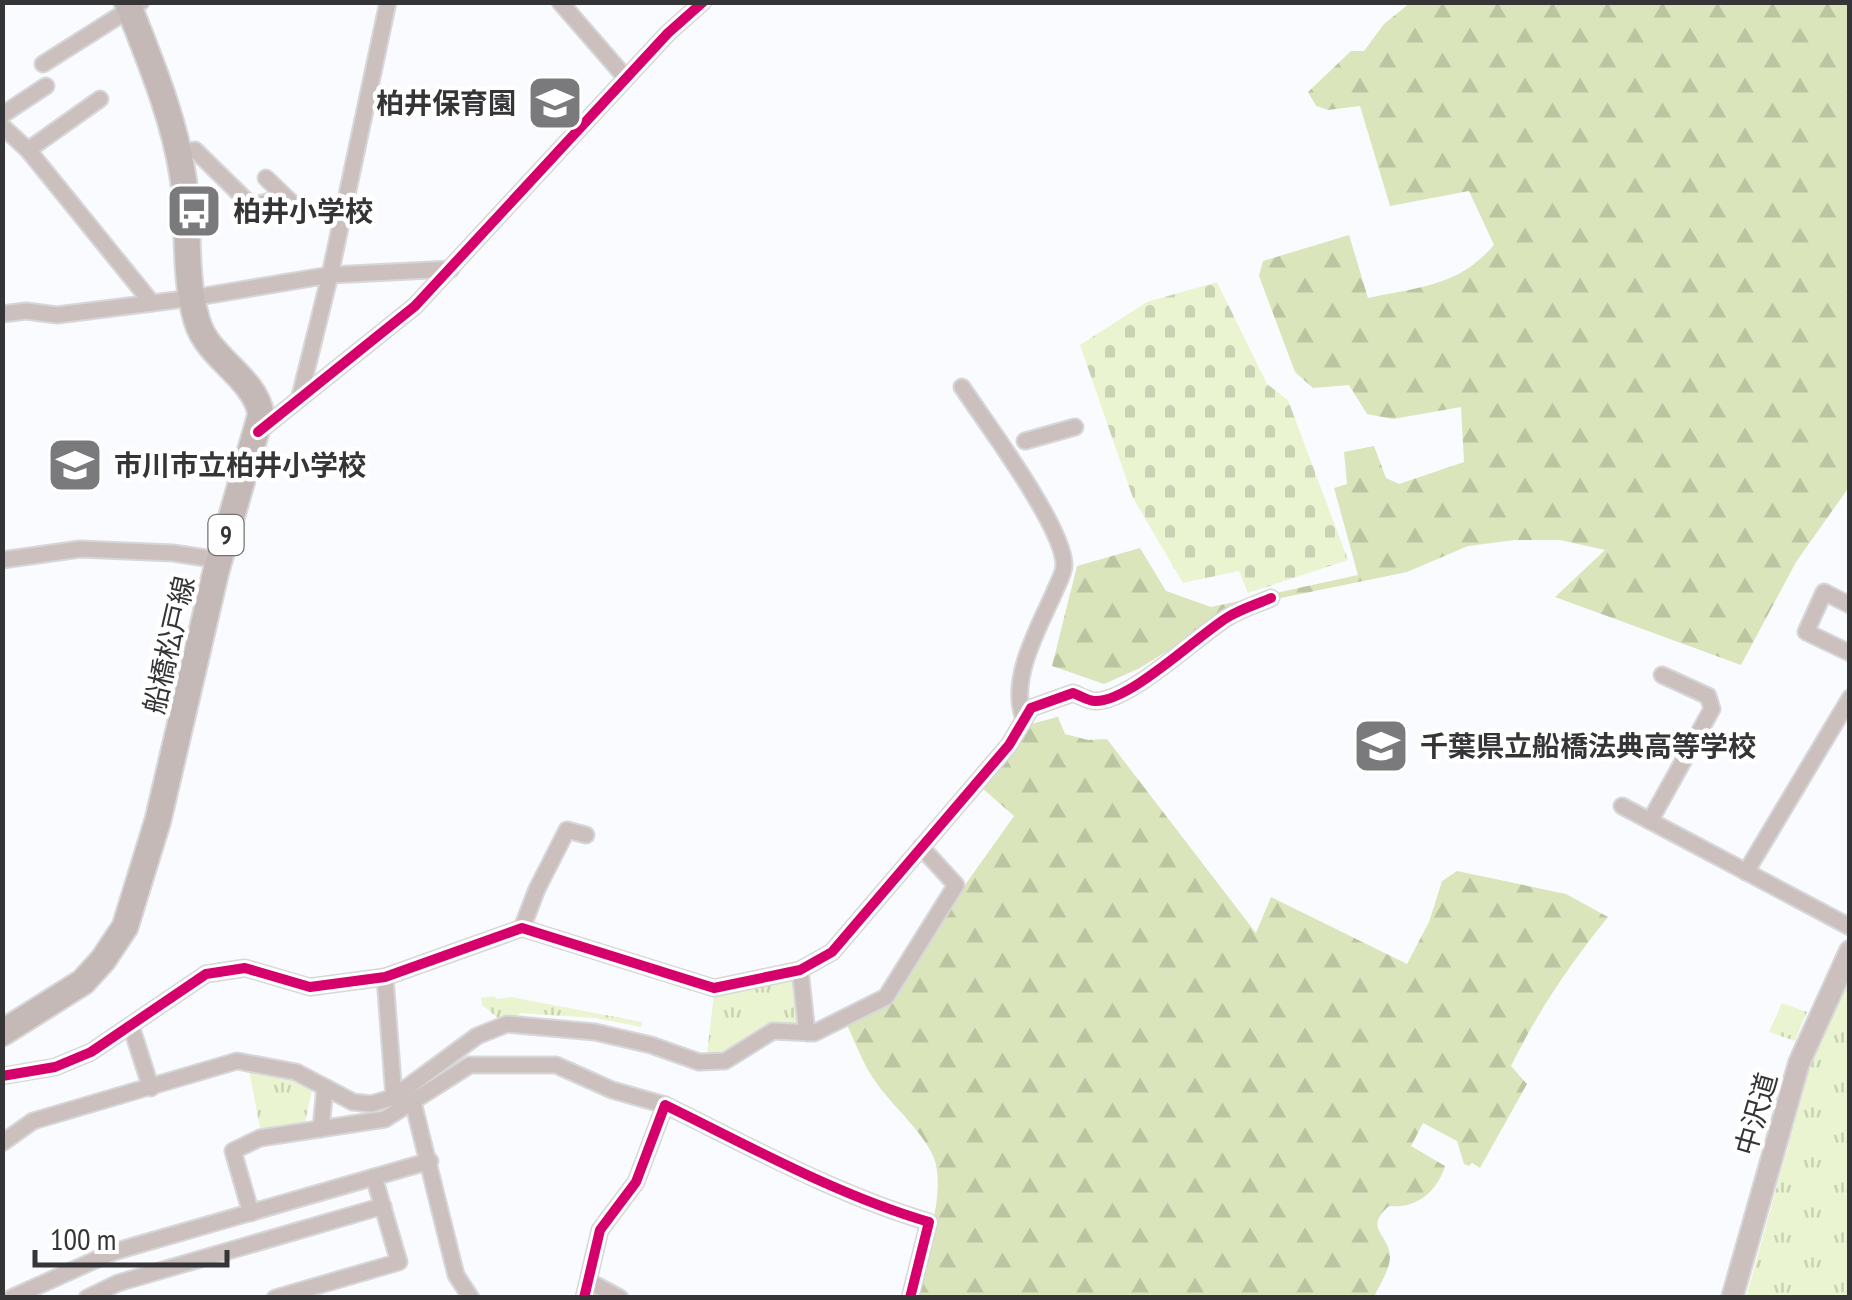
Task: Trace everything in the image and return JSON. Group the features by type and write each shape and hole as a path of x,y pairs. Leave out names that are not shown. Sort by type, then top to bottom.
{"main road":[{"path":"132,5 179,154 198,325 207,342 255,396 261,414 258,432"},
{"name":"船橋松戸線","path":"2,1033 83,982 125,927 172,763 219,560 258,432"}],"street":[{"path":"300,396 388,2"},
{"path":"560,2 626,78"},
{"path":"258,432 384,334 451,269 668,33 703,2"},
{"path":"44,64 132,5"},
{"path":"2,115 46,86"},
{"path":"28,150 100,99"},
{"path":"2,126 28,150 152,304"},
{"path":"179,154 194,150 252,206 289,201 266,178"},
{"path":"2,314 26,311 57,315 330,275 451,269"},
{"path":"962,387 1024,477 1062,550 1065,568 1034,638 1017,698 1023,716"},
{"path":"1025,442 1075,427"},
{"path":"2,560 80,549 172,553 219,560"},
{"path":"1850,605 1824,592 1806,632 1850,653"},
{"path":"2,1076 55,1068 91,1052 206,974 245,968 310,987 385,977 522,928 714,988 800,970 832,952 1008,745 1031,708 1073,693 1094,701 1132,687 1228,617 1271,598"},
{"path":"1650,821 1712,710 1708,696 1662,675"},
{"path":"1746,872 1850,698"},
{"path":"1622,806 1850,928"},
{"path":"522,928 567,830 586,835"},
{"path":"2,1143 33,1121 238,1060 296,1072 352,1102 371,1104 394,1097 477,1036 508,1024 595,1032 651,1045 699,1062 726,1060 773,1032 814,1033 886,998 956,886 921,847"},
{"name":"中沢道","path":"1732,1298 1799,1064 1850,952"},
{"path":"800,970 807,1033"},
{"path":"385,977 394,1097"},
{"path":"130,1026 150,1088"},
{"path":"251,1213 233,1152 260,1138 385,1119 470,1065 556,1064 612,1090 665,1105 893,1212 929,1222 910,1298"},
{"path":"321,1129 326,1087"},
{"path":"412,1102 456,1275 472,1298"},
{"path":"620,1298 587,1290 600,1230 636,1182 665,1105"},
{"path":"14,1297 114,1252 430,1161"},
{"path":"276,1298 399,1262 374,1177"},
{"path":"87,1298 118,1283 383,1206"}],"green space":[{"path":"1410,3 1849,3 1849,487 1796,562 1741,665 1555,597 1605,550 1560,540 1515,540 1468,546 1407,572 1238,607 1140,668 1104,684 1052,666 1077,566 1140,548 1166,591 1211,607 1358,575 1334,488 1347,484 1344,452 1374,446 1386,478 1399,484 1464,462 1461,407 1393,419 1367,414 1349,385 1313,388 1295,372 1259,276 1263,261 1349,235 1368,298 1451,277 1494,245 1469,191 1390,206 1360,106 1328,110 1316,106 1308,92 1351,51 1364,51 1384,24"},
{"path":"1217,282 1267,384 1288,400 1348,560 1248,593 1239,571 1183,583 1133,498 1080,345 1147,302"},
{"path":"1058,717 1065,734 1088,740 1107,739 1256,933 1271,897 1407,964 1429,922 1442,881 1457,871 1566,894 1608,917 1555,989 1511,1066 1527,1084 1480,1168 1464,1164 1457,1141 1423,1123 1411,1146 1445,1166 1437,1184 1424,1197 1408,1205 1389,1206 1381,1214 1378,1226 1390,1258 1374,1297 913,1297 935,1211 935,1161 871,1074 847,1025 893,1001 965,885 1014,816 982,788 1010,758 1027,725"},
{"path":"1849,978 1849,1297 1746,1298 1810,1067"},
{"path":"791,979 799,1024 759,1031 723,1053 707,1054 714,993"},
{"path":"495,996 642,1022 641,1027 595,1018 520,1013 516,1019 499,1019 482,1005 481,998"},
{"path":"1782,1003 1807,1012 1795,1041 1769,1032"},
{"path":"249,1070 292,1080 312,1091 305,1122 261,1133"}],"cycle path":[{"path":"258,432 415,306 668,33 703,2"},
{"path":"2,1076 55,1067 91,1052 206,974 245,968 310,987 385,977 522,928 714,988 800,970 832,952 1009,745 1031,708 1073,693 1095,701 1126,691 1228,617 1271,598"},
{"path":"584,1298 600,1230 636,1182 665,1105 828,1184 929,1222 910,1298"}],"place":[{"name":"柏井保育園","path":"555,103"},
{"name":"柏井小学校","path":"194,211"},
{"name":"市川市立柏井小学校","path":"75,465"},
{"name":"千葉県立船橋法典高等学校","path":"1381,746"}]}
